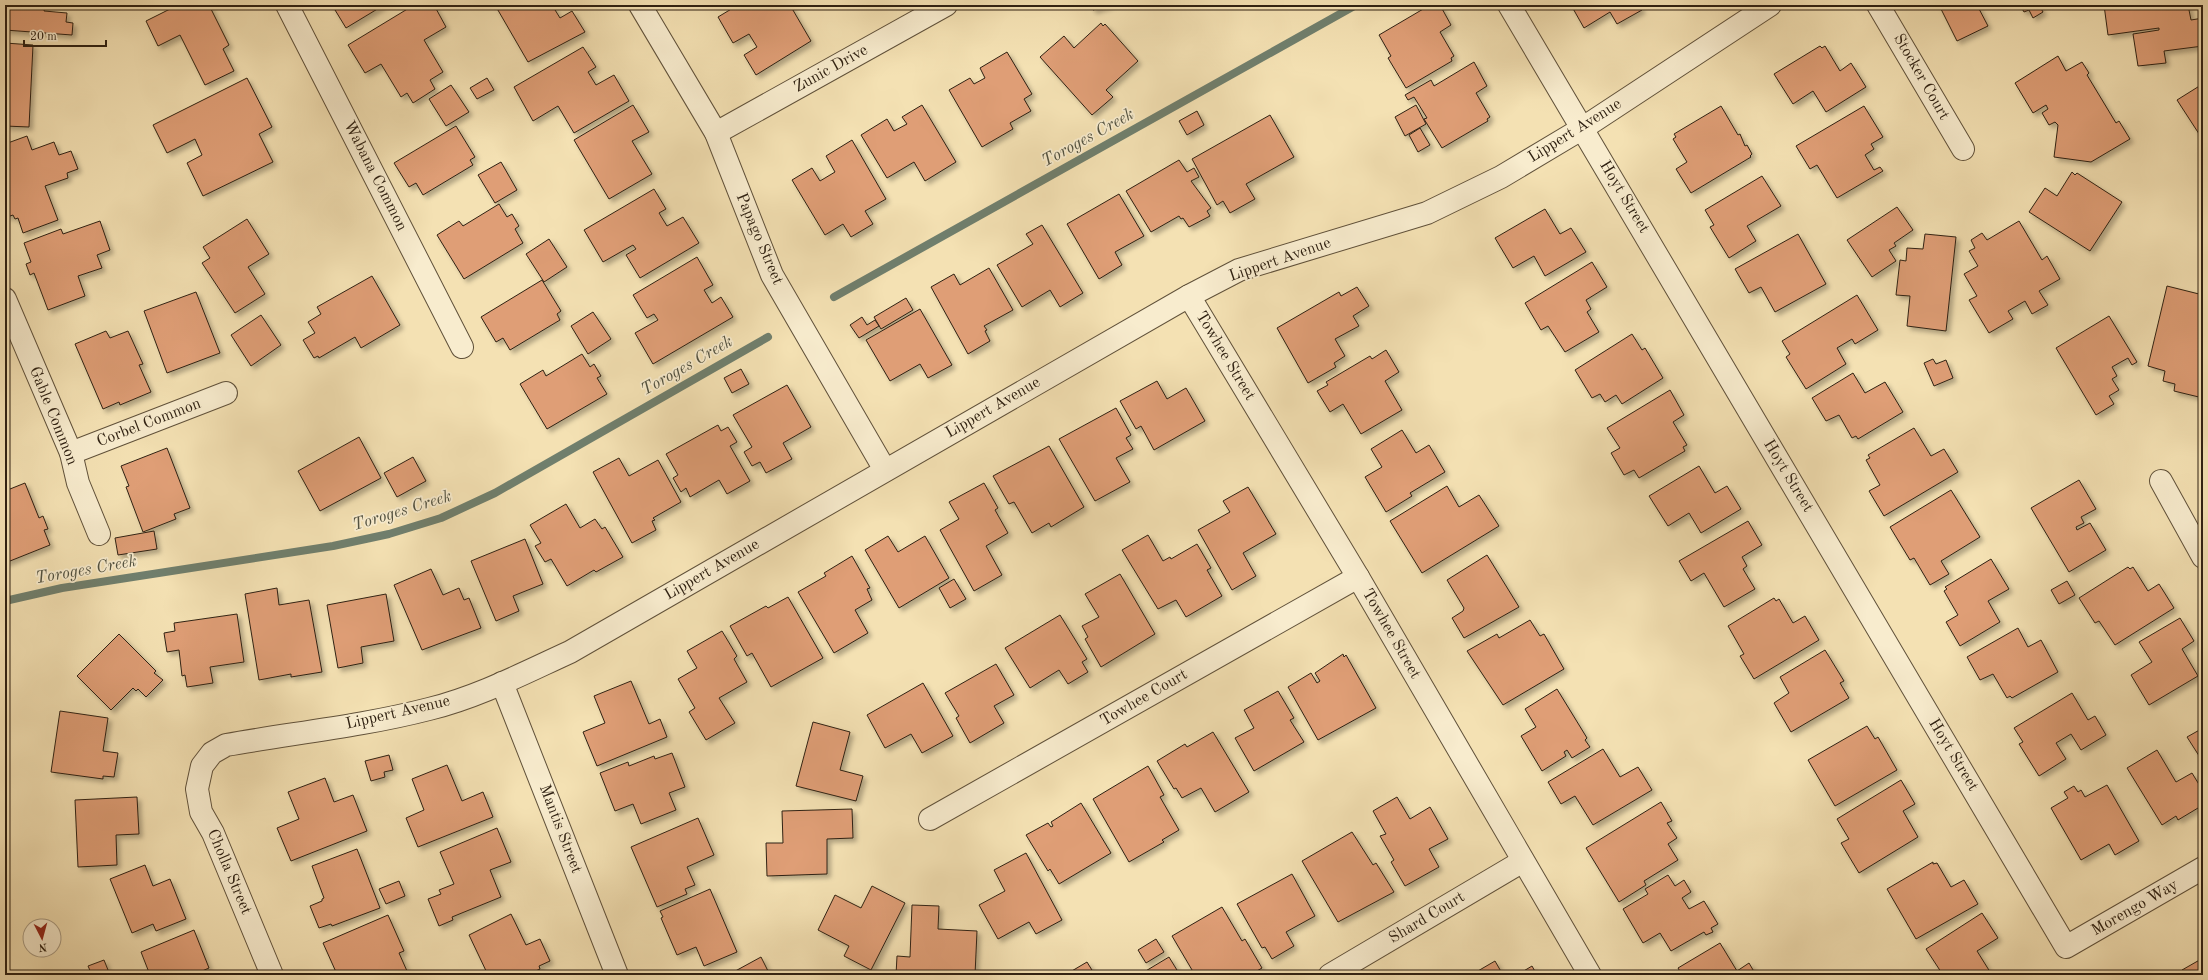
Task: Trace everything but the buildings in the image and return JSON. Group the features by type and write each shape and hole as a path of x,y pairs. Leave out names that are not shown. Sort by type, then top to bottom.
{"street":[{"name":"Wabana Common","path":"287,5 462,347"},
{"name":"Papago Street","path":"640,5 716,133 772,275 885,470"},
{"name":"Zunic Drive","path":"716,133 946,5"},
{"name":"Hoyt Street","path":"1509,5 2066,947"},
{"name":"Lippert Avenue","path":"202,766 212,753 226,745 347,726 430,709 502,683 570,652 1189,296 1239,270 1427,212 1501,177 1583,128 1770,5"},
{"name":"Stocker Court","path":"1878,5 1963,149"},
{"name":"Towhee Street","path":"1189,296 1358,577 1590,975"},
{"name":"Gable Common","path":"5,299 71,453 78,483 99,534"},
{"name":"Corbel Common","path":"71,453 226,392"},
{"path":"2161,481 2203,557"},
{"name":"Towhee Court","path":"930,819 1358,577"},
{"name":"Mantis Street","path":"502,683 617,975"},
{"name":"Cholla Street","path":"202,766 197,789 201,812 214,832 272,975"},
{"name":"Shard Court","path":"1330,975 1523,861"},
{"name":"Morengo Way","path":"2066,947 2203,868"}],"waterway":[{"name":"Toroges Creek","path":"834,297 1356,5"},
{"name":"Toroges Creek","path":"5,601 62,588 333,546 389,534 441,518 495,493 768,337"}]}
